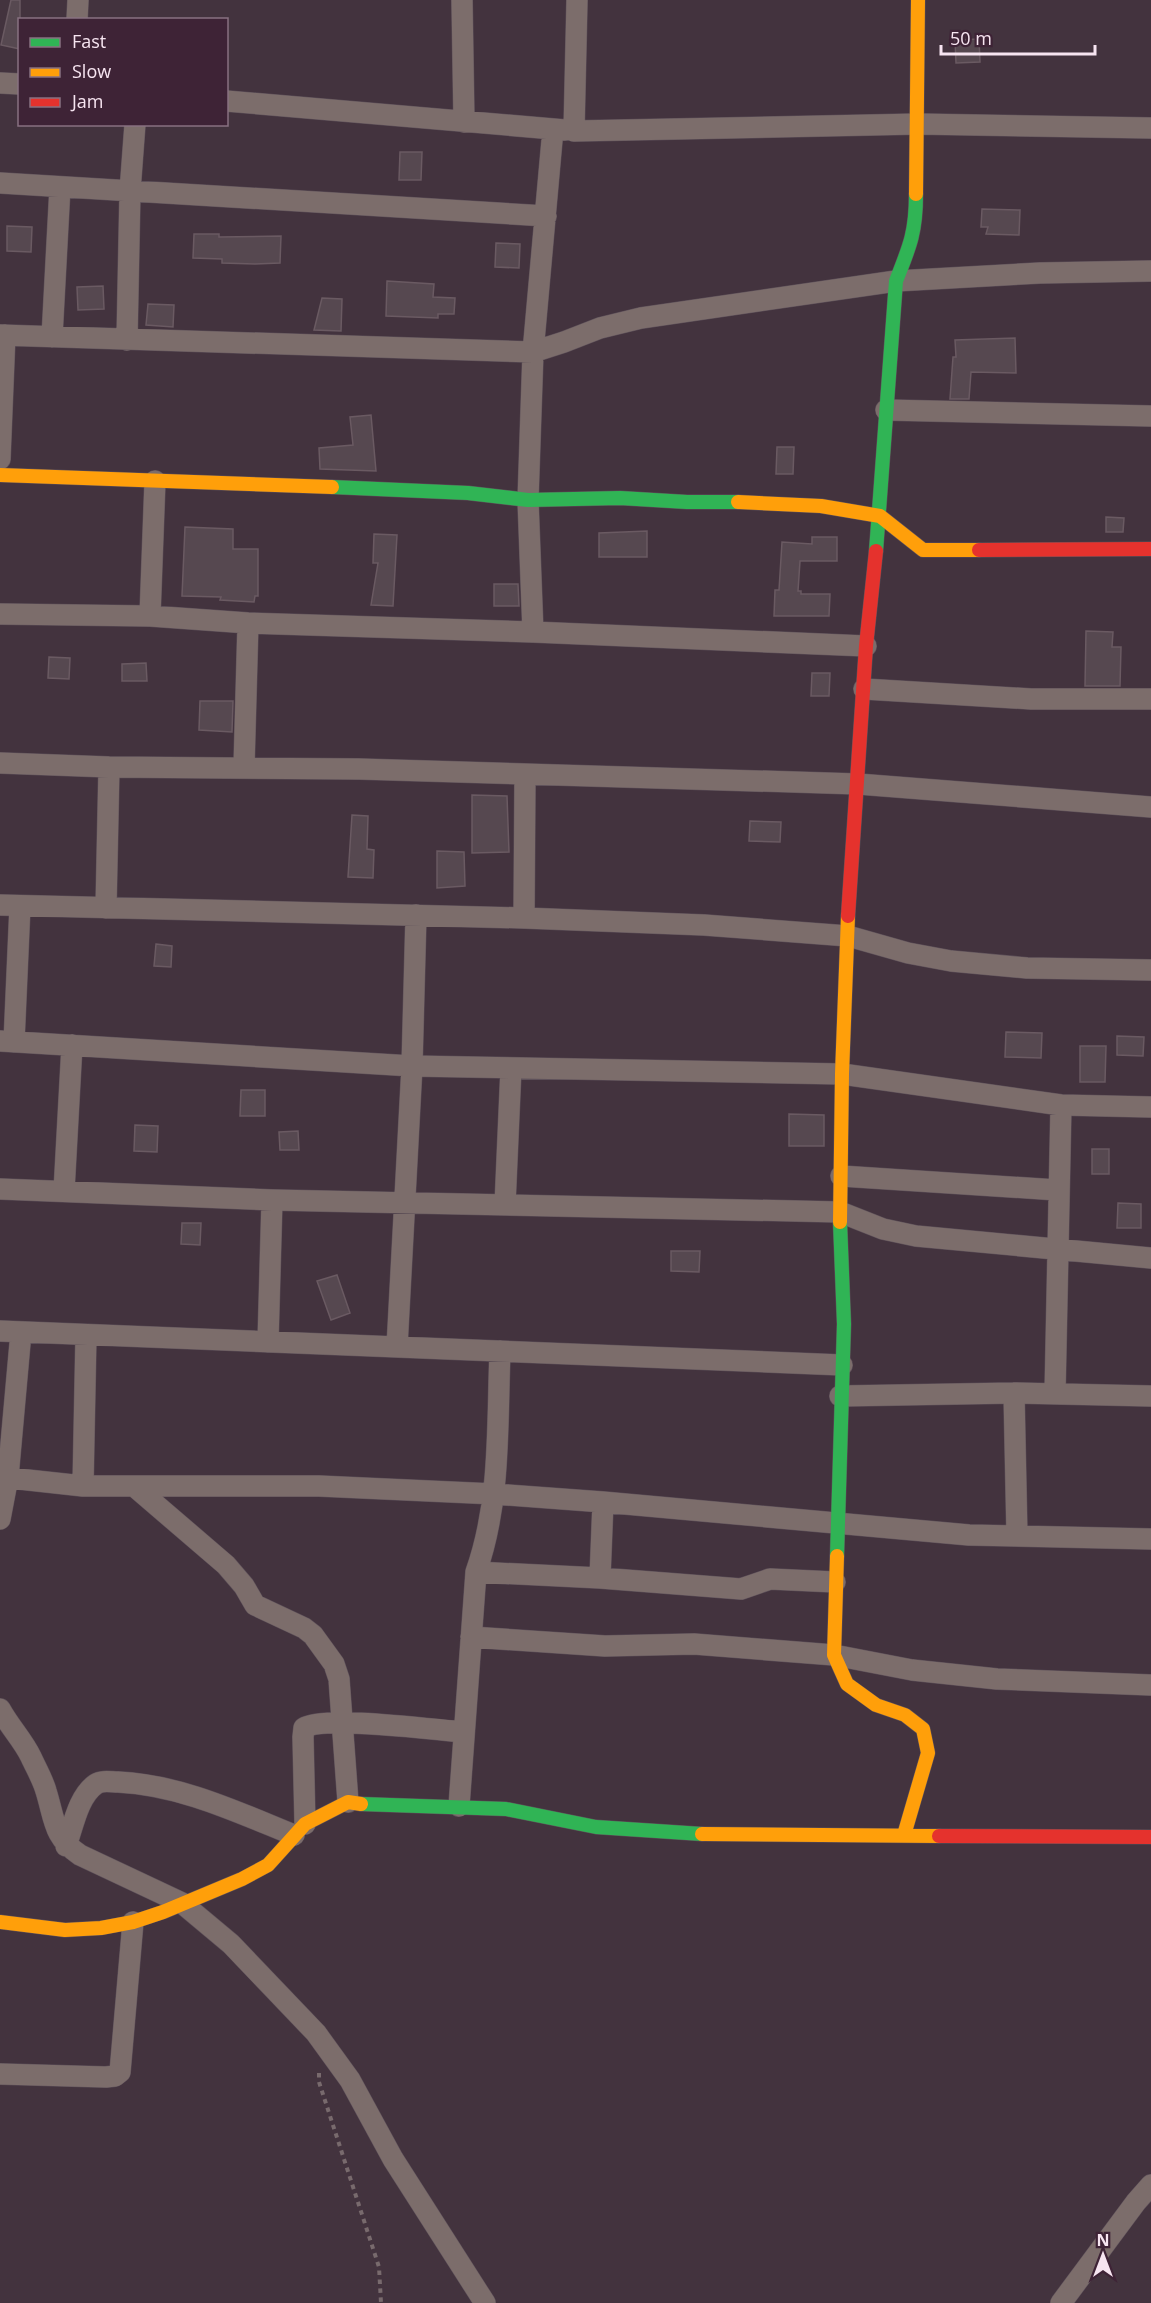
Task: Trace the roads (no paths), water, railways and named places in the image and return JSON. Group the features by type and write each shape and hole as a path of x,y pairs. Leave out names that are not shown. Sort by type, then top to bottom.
{"street":[{"path":"77,18 78,0"},
{"path":"462,0 464,122"},
{"path":"574,130 577,0"},
{"path":"904,1835 928,1753 923,1729 905,1715 876,1705 847,1684 834,1655 840,1396 844,1324 840,1212 849,884 858,784 866,646 880,516 896,280 912,242 916,222 918,0"},
{"path":"0,83 18,84"},
{"path":"228,101 574,130 918,124 1151,128"},
{"path":"127,340 130,191 135,126"},
{"path":"533,632 528,500 533,352 553,129"},
{"path":"0,183 546,216"},
{"path":"52,337 60,187"},
{"path":"0,459 2,335 533,352 600,328 641,318 896,280 1040,273 1151,272"},
{"path":"886,410 1151,416"},
{"path":"0,475 468,493 528,500 620,498 687,502 759,502 822,507 880,516 922,550 1151,549"},
{"path":"150,616 155,480"},
{"path":"0,614 150,616 248,623 866,646"},
{"path":"244,767 248,623"},
{"path":"864,689 1031,699 1151,699"},
{"path":"0,763 109,767 244,767 858,784 1151,807"},
{"path":"106,908 109,767"},
{"path":"524,918 525,776"},
{"path":"1151,970 1027,968 951,961 908,953 848,936 704,925 524,918 10,905 7,1041 412,1066 842,1074 1061,1105 1151,1107"},
{"path":"397,1347 412,1066 416,915"},
{"path":"64,1191 72,1045"},
{"path":"505,1205 511,1068"},
{"path":"1055,1394 1057,1190 1061,1105"},
{"path":"841,1176 1057,1190"},
{"path":"0,1189 272,1200 840,1212 884,1229 916,1236 1151,1258"},
{"path":"268,1342 272,1200"},
{"path":"0,1519 10,1331 842,1365"},
{"path":"83,1486 86,1335"},
{"path":"459,1806 476,1572 484,1550 495,1494 500,1351"},
{"path":"840,1396 1014,1393 1151,1396"},
{"path":"1014,1393 1017,1536"},
{"path":"4,1477 83,1486 319,1486 495,1494 969,1535 1151,1539"},
{"path":"134,1486 226,1565 244,1586 255,1605 304,1628 313,1635 337,1670 348,1802"},
{"path":"600,1578 603,1502"},
{"path":"476,1572 600,1578 741,1589 770,1579 835,1582"},
{"path":"471,1637 605,1646 694,1644 834,1655 912,1670 997,1679 1151,1685"},
{"path":"0,1709 9,1726 30,1753 46,1790 58,1835 66,1846 80,1855 182,1903 231,1944 316,2033 350,2080 393,2159 485,2303"},
{"path":"300,1830 304,1728 309,1725 342,1722 464,1732"},
{"path":"66,1846 84,1799 94,1785 101,1782 137,1783 187,1793 300,1830"},
{"path":"0,1922 65,1930 101,1928 133,1922 242,1879 268,1865 300,1830 348,1802 372,1805 506,1809 596,1827 678,1833 1151,1838"},
{"path":"0,2074 106,2077 115,2076 120,2072 133,1922"},
{"path":"1061,2303 1136,2202 1151,2186"}]}
